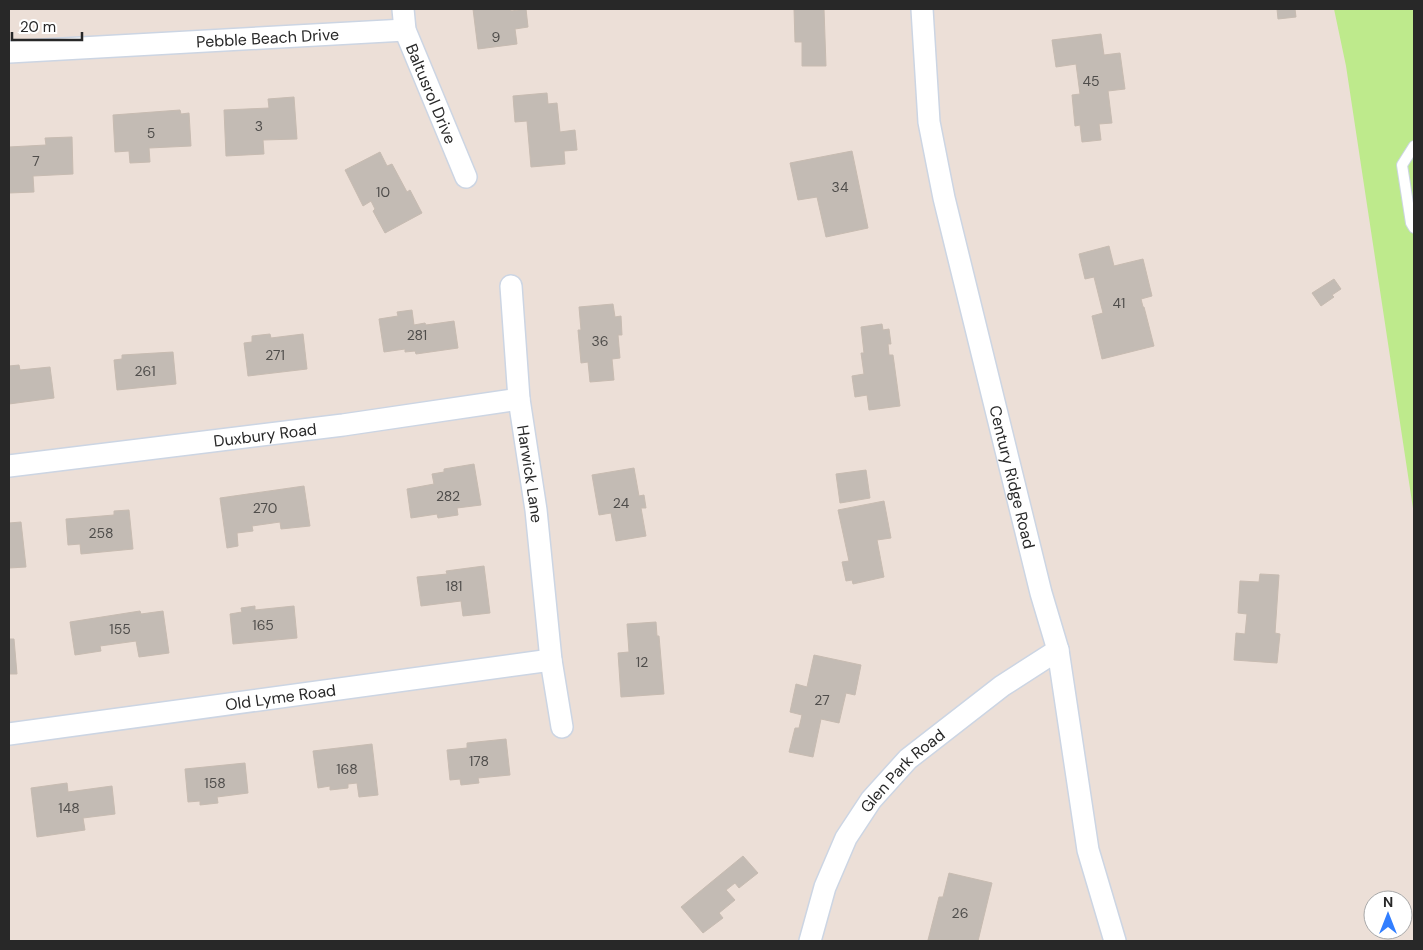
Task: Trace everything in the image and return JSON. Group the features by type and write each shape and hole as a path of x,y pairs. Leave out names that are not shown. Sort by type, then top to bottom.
{"street":[{"name":"Baltusrol Drive","path":"403,9 405,30 466,176"},
{"name":"Century Ridge Road","path":"922,9 929,122 944,198 1041,593 1058,650 1088,850 1115,941"},
{"name":"Pebble Beach Drive","path":"9,52 405,30"},
{"name":"Harwick Lane","path":"511,286 519,399 536,510 551,660 562,727"},
{"name":"Duxbury Road","path":"9,466 344,425 519,399"},
{"name":"Glen Park Road","path":"810,941 825,886 846,838 871,800 908,759 1002,686 1058,650"},
{"name":"Old Lyme Road","path":"9,734 551,660"}],"lane":[{"path":"1414,146 1402,165 1411,223 1414,228"}],"green space":[{"path":"1334,9 1414,9 1414,515 1346,66"}],"building":[{"path":"473,9 511,9 511,11 526,9 528,27 515,29 517,44 478,49"},
{"path":"794,9 824,9 826,66 802,66 802,42 795,42"},
{"path":"1277,9 1295,9 1296,17 1278,19"},
{"path":"1101,34 1104,55 1120,53 1125,89 1108,91 1112,123 1099,124 1101,140 1082,142 1080,125 1075,126 1072,95 1080,94 1076,64 1056,67 1052,40"},
{"path":"547,93 548,104 557,103 560,132 575,130 577,150 564,151 565,164 531,167 527,121 515,122 513,96"},
{"path":"294,97 297,139 263,140 264,154 226,156 224,110 269,108 268,99"},
{"path":"180,110 181,114 189,113 191,146 149,148 150,162 130,163 129,151 115,152 113,115"},
{"path":"72,137 73,174 33,176 34,192 9,193 9,147 46,145 45,138"},
{"path":"852,151 868,228 826,237 817,197 798,200 790,163"},
{"path":"380,152 387,166 392,164 407,192 410,190 422,213 385,233 373,211 375,209 371,201 363,206 345,170"},
{"path":"1109,246 1114,266 1143,259 1152,296 1141,299 1154,346 1102,359 1092,316 1103,313 1094,277 1085,279 1079,254"},
{"path":"1334,279 1341,289 1332,295 1334,297 1321,306 1312,293"},
{"path":"613,304 615,317 621,316 622,335 618,335 620,358 612,359 614,380 590,382 588,362 581,363 578,330 581,330 579,307"},
{"path":"412,310 414,325 454,321 458,348 416,354 415,351 405,352 405,349 384,352 379,319 398,316 397,312"},
{"path":"882,324 883,330 889,329 891,344 888,344 889,355 893,355 900,406 869,410 867,395 855,397 852,376 864,374 861,353 864,353 861,327"},
{"path":"270,334 271,338 303,334 307,369 248,376 244,343 252,342 252,336"},
{"path":"173,352 176,384 117,390 114,360 122,359 122,355"},
{"path":"19,365 20,370 50,367 54,398 9,404 9,366"},
{"path":"474,464 481,505 457,508 458,515 438,518 437,514 411,518 407,489 434,484 432,474 444,472 444,469"},
{"path":"634,468 639,496 644,495 646,508 641,508 646,536 616,541 611,513 599,515 592,475"},
{"path":"866,470 870,498 840,503 836,474"},
{"path":"304,486 310,526 281,529 280,522 252,526 253,531 237,533 238,546 227,548 220,498"},
{"path":"884,501 891,538 877,540 884,577 853,584 852,580 846,581 842,562 849,561 838,510"},
{"path":"129,510 133,549 81,554 80,544 68,545 66,519 114,515 114,511"},
{"path":"21,522 26,567 9,568 9,523"},
{"path":"484,566 490,613 463,616 461,601 421,606 417,577 447,574 446,571"},
{"path":"1260,574 1279,575 1275,633 1280,634 1277,663 1234,660 1236,633 1245,634 1247,614 1238,613 1240,581 1259,582"},
{"path":"255,606 255,610 294,606 297,638 233,644 230,614 242,612 241,608"},
{"path":"140,611 141,614 163,611 169,653 139,657 136,641 100,646 101,651 75,655 70,622"},
{"path":"656,622 664,694 621,697 618,653 629,652 627,624"},
{"path":"9,639 14,639 17,674 9,674"},
{"path":"814,655 861,665 855,695 846,693 839,723 821,719 813,757 789,752 795,728 799,728 802,715 790,712 796,684 807,687"},
{"path":"506,739 510,775 478,778 479,783 461,785 460,779 450,780 447,750 467,748 467,743"},
{"path":"372,744 378,795 359,797 357,783 348,784 348,788 330,790 330,786 318,788 313,751"},
{"path":"245,763 248,793 217,797 218,803 200,805 200,801 188,802 185,769"},
{"path":"67,783 68,792 112,786 115,814 83,818 85,830 37,837 31,788"},
{"path":"743,856 758,873 739,888 735,883 726,890 735,900 719,913 723,918 703,933 681,907"},
{"path":"949,873 992,883 978,941 928,940 939,897 943,897"}]}
